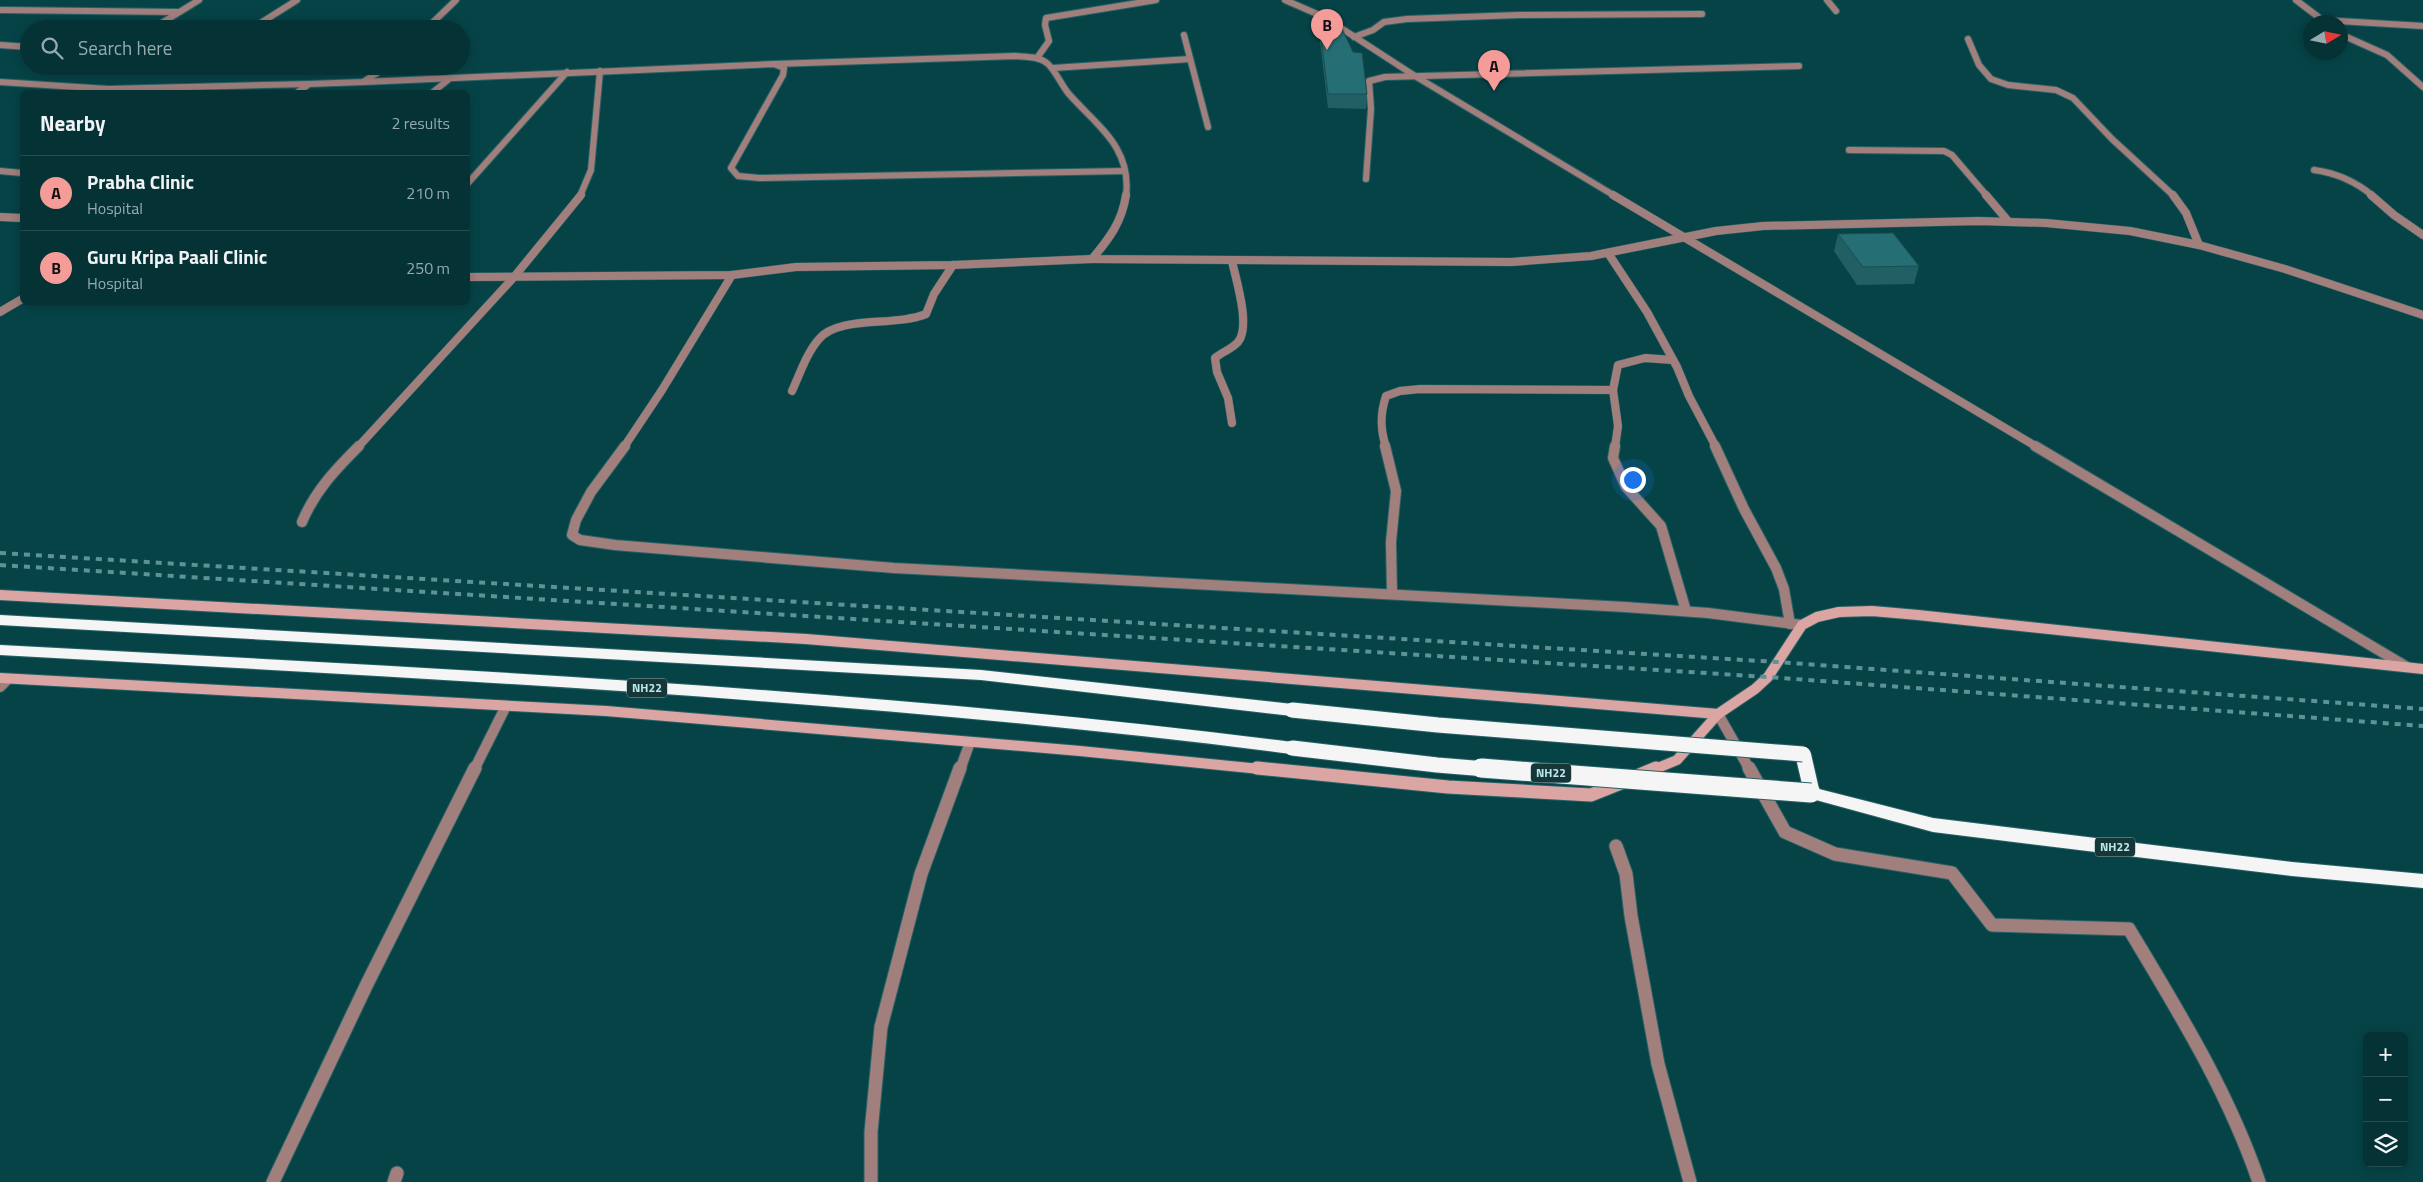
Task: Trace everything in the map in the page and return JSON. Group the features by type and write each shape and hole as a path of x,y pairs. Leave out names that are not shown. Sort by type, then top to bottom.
{"highway":[{"path":"0,620 981,676 1438,725 1803,754 1811,793"},
{"name":"NH22","path":"0,650 559,681 995,714 1180,733 1437,765 1811,793 1933,824 2292,870 2423,881"}],"street":[{"path":"166,20 199,0"},
{"path":"265,20 297,0"},
{"path":"435,20 456,0"},
{"path":"1037,58 1048,47 1050,41 1046,18 1156,0"},
{"path":"1285,0 1312,11 1415,76 1682,237 2408,668"},
{"path":"1828,0 1836,11"},
{"path":"2296,0 2315,15"},
{"path":"0,10 178,12"},
{"path":"1354,37 1384,22 1408,19 1519,15 1702,14"},
{"path":"2348,22 2423,26"},
{"path":"1184,35 1208,127"},
{"path":"2348,38 2387,55 2423,87"},
{"path":"1968,39 1980,67 1990,80 2006,85 2060,90 2087,110 2108,135 2172,193 2190,219 2199,245"},
{"path":"0,45 20,46"},
{"path":"0,82 108,89 448,80 567,72 774,64 1015,56 1037,58 1053,68 1066,91 1118,147 1126,171 1128,189 1124,208 1112,235 1092,259"},
{"path":"1053,68 1190,59"},
{"path":"774,64 784,68 783,75 731,168 738,176 759,178 1126,171"},
{"path":"1366,179 1371,109 1370,81 1385,77 1799,66"},
{"path":"302,522 311,501 328,477 386,420 514,277 580,197 587,184 591,170 600,71"},
{"path":"470,181 567,72"},
{"path":"363,82 374,75"},
{"path":"436,90 448,80"},
{"path":"301,90 309,84"},
{"path":"1849,150 1944,150 1952,155 2008,222"},
{"path":"0,170 20,173"},
{"path":"2314,170 2338,174 2359,184 2395,216 2423,235"},
{"path":"0,217 20,218"},
{"path":"470,277 732,275 796,267 953,265 1092,259 1465,263 1558,260 1608,253 1682,237 1763,226 2008,222 2104,228 2199,245 2285,270 2423,315"},
{"path":"1608,253 1647,312 1673,360 1689,396 1732,479 1744,509 1776,568 1784,589 1790,624"},
{"path":"1232,261 1244,328 1242,338 1236,344 1223,350 1215,358 1217,372 1228,398 1232,423"},
{"path":"792,391 816,343 824,334 844,326 906,321 919,318 926,314 932,295 945,280 953,265"},
{"path":"732,275 639,426 601,477 575,521 572,534 580,540 615,546 894,568 1392,594 1686,612 1802,625"},
{"path":"0,312 20,300"},
{"path":"1673,360 1645,358 1618,365 1613,390 1618,426 1613,458 1626,487 1661,526 1686,612"},
{"path":"1392,594 1389,561 1397,499 1392,466 1380,435 1382,403 1386,396 1400,391 1420,389 1613,390"},
{"path":"0,595 806,639 1718,714"},
{"path":"0,687 4,678 606,711 970,742 1448,787 1591,795 1677,760 1718,714 1745,697 1768,677 1802,625 1817,617 1839,612 1881,612 2408,668 2423,668"},
{"path":"273,1182 366,986 506,706"},
{"path":"1718,714 1784,832 1835,854 1952,873 1992,925 2128,929 2179,1010 2197,1043 2249,1149 2259,1182"},
{"path":"871,1182 871,1132 881,1027 921,874 970,742"},
{"path":"1616,846 1626,874 1631,916 1658,1064 1690,1182"}],"building":[{"path":"1320,29 1342,29 1353,52 1362,53 1367,94 1328,94"},
{"path":"1893,233 1919,266 1863,267 1838,234"}],"railway":[{"path":"0,553 1777,662 2423,709"},
{"path":"0,565 1768,677 2423,726"}],"place":[{"name":"Guru Kripa Paali Clinic","path":"1327,50"},
{"name":"Prabha Clinic","path":"1494,91"}]}
